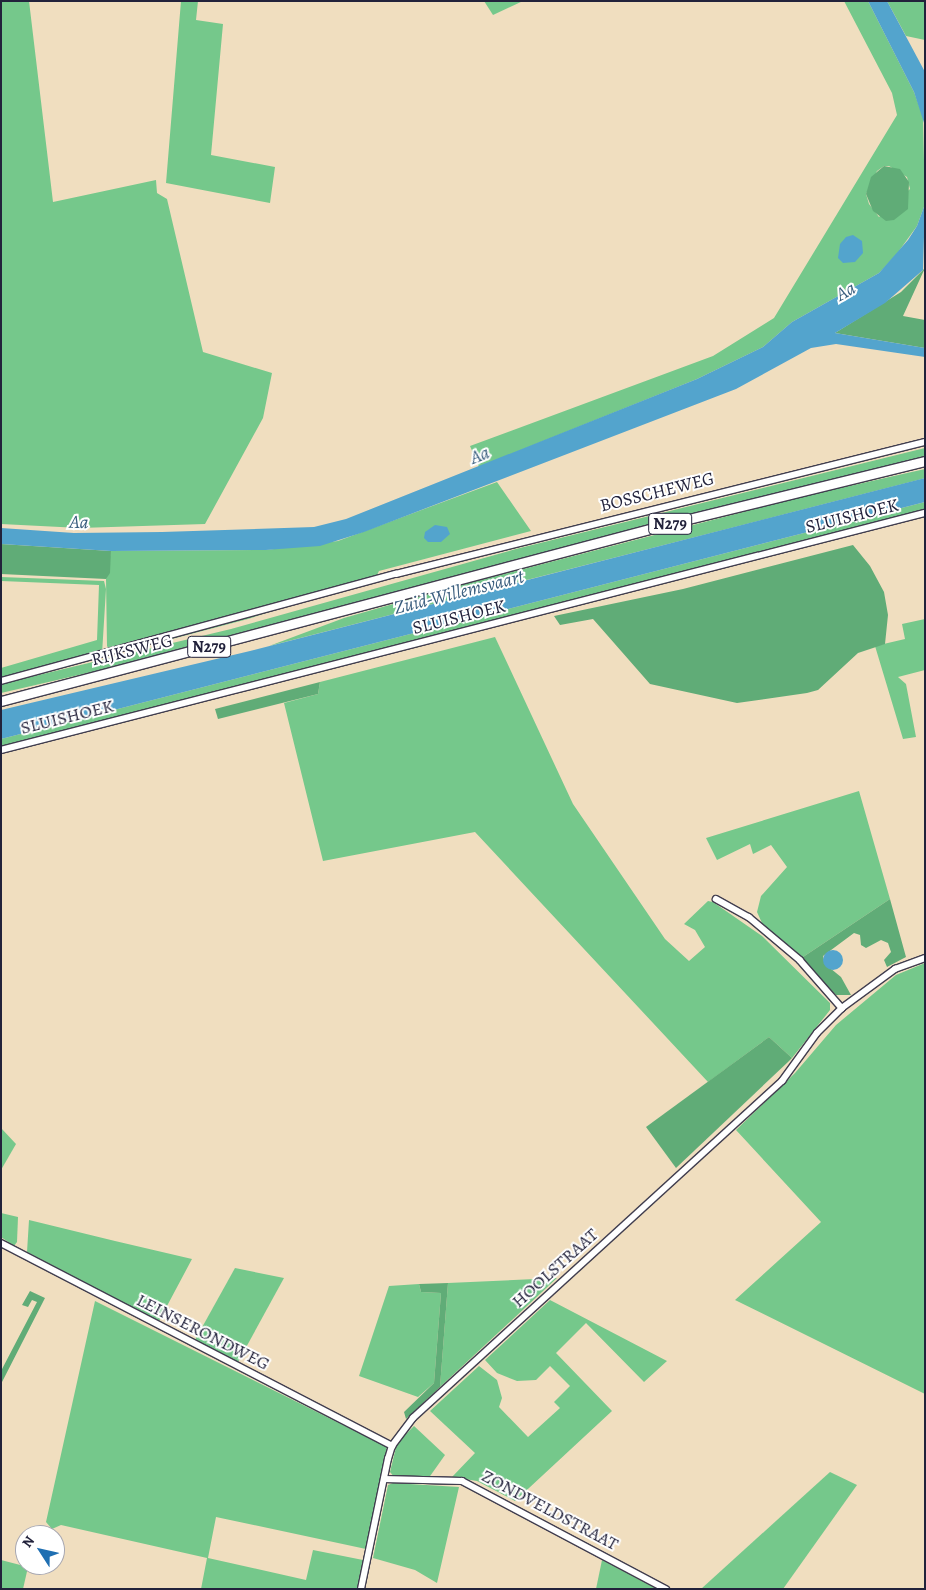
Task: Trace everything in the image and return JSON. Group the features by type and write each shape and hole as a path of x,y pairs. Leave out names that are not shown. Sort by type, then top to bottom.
{"main road":[{"name":"BOSSCHEWEG","path":"416,590 812,487 925,461"},
{"name":"RIJKSWEG","path":"1,701 416,590"}],"street":[{"name":"BOSSCHEWEG","path":"396,574 925,442"},
{"name":"SLUISHOEK","path":"1,750 925,513"},
{"name":"RIJKSWEG","path":"1,681 396,574"},
{"path":"716,899 749,917 800,960 842,1008"},
{"name":"HOOLSTRAAT","path":"361,1589 392,1446 413,1418 782,1081 817,1034 842,1008 895,969 925,958"},
{"name":"LEINSERONDWEG","path":"1,1243 392,1446"},
{"name":"ZONDVELDSTRAAT","path":"384,1479 462,1481 666,1589"}],"green space":[{"path":"1,1 29,1 53,202 156,180 157,193 167,199 203,352 272,373 263,418 205,524 80,528 1,524"},
{"path":"181,1 198,1 196,20 223,24 211,155 275,167 270,203 166,183"},
{"path":"484,1 523,1 493,15"},
{"path":"844,1 868,1 914,92 923,117 925,204 917,226 896,255 879,273 792,322 763,347 697,379 479,467 470,446 713,356 774,318 897,115 892,93","holes":["884,166 889,166 907,177 910,189 879,217 869,204 866,194 877,171"]},
{"path":"887,1 925,1 925,40 906,36"},
{"path":"884,166 900,169 909,182 908,209 894,220 886,221 873,211 866,194 871,177"},
{"path":"925,268 903,316 925,320 925,348 835,333 901,292"},
{"path":"925,448 925,458 462,574 96,671 1,693 1,684 231,629 516,549"},
{"path":"925,469 925,478 918,480 269,646 344,618 442,590 805,496"},
{"path":"497,482 531,531 379,571 376,577 248,619 168,640 110,651 107,646 106,579 111,551 266,550 338,541"},
{"path":"925,502 925,510 1,747 1,739"},
{"path":"1,544 111,551 110,573 106,579 1,574"},
{"path":"853,545 870,566 884,592 888,615 885,644 858,653 818,690 807,693 737,703 650,684 593,619 560,625 554,616 683,589"},
{"path":"1,577 104,581 106,589 102,654 1,679 1,668 97,640 99,585 1,581"},
{"path":"925,619 925,670 898,677 906,684 916,737 903,739 875,646 905,639 902,624"},
{"path":"495,637 573,804 665,939 689,961 705,947 695,930 684,924 708,901 713,902 762,936 830,1003 830,1010 792,1058 769,1037 708,1082 475,832 323,861 284,703 318,694 320,682"},
{"path":"320,682 318,694 218,719 215,709"},
{"path":"859,791 890,899 800,959 762,923 757,912 761,896 787,867 771,845 753,854 750,844 717,860 706,838"},
{"path":"890,899 906,957 887,967 884,960 891,952 888,943 881,940 866,948 861,945 860,935 854,933 823,956 825,964 841,977 851,995 836,995 800,959"},
{"path":"925,963 925,1394 735,1300 821,1222 736,1130 795,1073 836,1025 896,975"},
{"path":"769,1037 792,1058 676,1168 646,1127"},
{"path":"1,1128 16,1144 1,1170"},
{"path":"1,1213 18,1217 17,1242 14,1246 1,1237"},
{"path":"29,1220 192,1259 159,1321 27,1252"},
{"path":"235,1268 284,1278 238,1362 195,1340"},
{"path":"557,1278 440,1387 448,1283"},
{"path":"448,1283 440,1387 406,1419 404,1412 434,1383 441,1293 421,1292 419,1284"},
{"path":"419,1284 421,1292 441,1293 434,1383 418,1397 359,1376 389,1286"},
{"path":"30,1291 45,1298 1,1384 1,1371 37,1302 32,1300 28,1307 22,1305"},
{"path":"550,1300 667,1361 644,1382 586,1323 556,1353 612,1411 515,1501 477,1481 452,1477 475,1453 430,1411 479,1366 497,1380 502,1398 499,1407 528,1437 560,1408 554,1402 570,1386 550,1366 536,1380 517,1381 497,1373 485,1360"},
{"path":"95,1301 387,1447 366,1549 216,1517 208,1558 306,1580 313,1550 363,1560 357,1589 201,1589 207,1558 65,1525 49,1525 46,1522"},
{"path":"414,1426 445,1455 428,1479 395,1478 390,1472 397,1443"},
{"path":"830,1472 857,1485 783,1589 701,1589"},
{"path":"393,1483 459,1487 437,1583 415,1570 373,1558 388,1485"},
{"path":"1,1560 15,1564 15,1575 26,1575 23,1589 1,1589"},
{"path":"602,1560 657,1589 596,1589"}],"water":[{"path":"868,1 887,1 925,72 925,126 914,92"},
{"name":"Aa","path":"925,204 923,270 885,303 835,333 925,348 925,357 836,344 811,348 736,389 364,532 320,546 266,550 111,551 1,544 1,528 74,533 162,532 314,527 346,519 697,379 763,347 792,322 879,273 908,240 917,226"},
{"path":"853,235 862,241 863,253 855,262 843,263 838,258 840,244 846,237"},
{"path":"925,478 925,502 1,739 1,710 250,651"},
{"path":"435,525 447,527 450,534 441,542 428,542 424,538 425,532"},
{"path":"833,950 840,953 843,960 840,967 833,970 826,967 823,960 826,953"}],"water label":[{"name":"Zuid-Willemsvaart","path":"459,593"}]}
